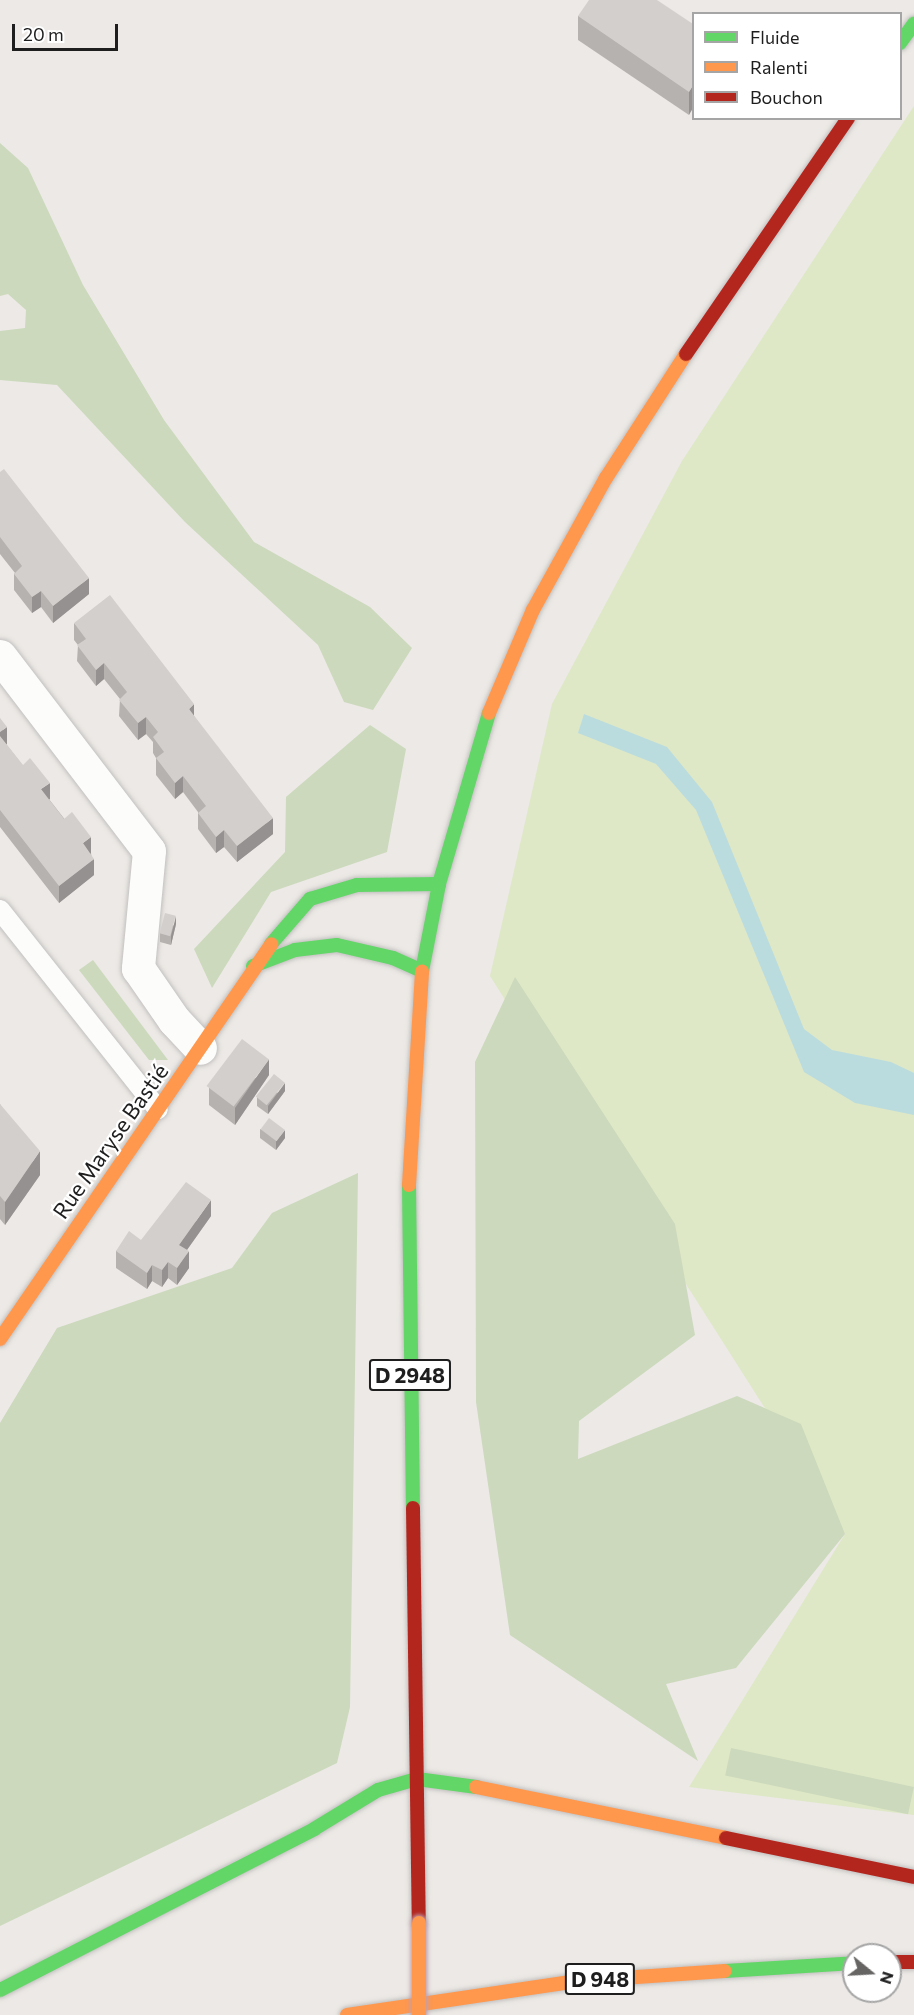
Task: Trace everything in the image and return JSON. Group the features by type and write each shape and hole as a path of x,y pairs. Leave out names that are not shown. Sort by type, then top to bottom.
{"main road":[{"path":"902,40 914,24"},
{"name":"D 2948","path":"417,1779 409,1189 413,1075 422,971 439,884 491,707 533,610 606,478 847,120"},
{"name":"Rue Maryse Bastié","path":"0,1339 254,966 310,899 357,885 439,884"},
{"path":"254,966 295,950 337,945 393,958 422,971"},
{"path":"0,1990 314,1829 378,1790 417,1779 472,1786 914,1877"},
{"path":"417,1779 419,2015"},
{"name":"D 948","path":"347,2015 578,1981 842,1964"}],"street":[{"path":"0,656 149,851 138,968 174,1020 200,1048"}],"lane":[{"path":"0,910 158,1109"}],"green space":[{"path":"914,106 914,1815 689,1787 845,1534 490,976 552,704 682,461"},
{"path":"0,143 28,168 83,285 164,420 254,542 370,607 412,648 373,710 344,702 318,645 185,522 57,385 0,380 0,331 25,328 26,310 8,294 0,296"},
{"path":"370,725 406,749 387,852 271,892 212,988 194,949 285,852 286,797"},
{"path":"93,960 168,1060 149,1060 79,970"},
{"path":"515,977 675,1224 695,1335 579,1421 578,1459 737,1396 801,1424 845,1534 736,1668 666,1684 698,1761 510,1635 476,1402 475,1062"},
{"path":"358,1173 350,1707 337,1763 0,1926 0,1423 57,1328 232,1268 272,1213"},
{"path":"731,1748 914,1787 908,1814 725,1775"}],"water":[{"path":"584,714 667,747 712,802 804,1029 832,1050 891,1062 914,1073 914,1115 855,1103 804,1072 696,810 656,764 578,733"}],"building":[{"path":"589,0 657,0 692,23 692,87 689,92 578,16"},
{"path":"4,469 89,578 53,606 41,591 32,597 14,574 22,566 0,537 0,472"},
{"path":"110,595 194,704 189,709 273,818 237,846 224,830 216,837 198,813 206,806 183,776 175,783 156,758 164,752 153,737 158,732 146,717 138,723 119,700 127,692 104,663 96,670 77,645 86,639 74,623"},
{"path":"0,718 7,727 0,732"},
{"path":"0,736 23,765 30,758 50,783 41,789 64,819 72,812 91,837 83,843 94,859 59,886 0,810"},
{"path":"165,913 176,916 170,936 160,933"},
{"path":"242,1039 269,1059 234,1107 206,1086"},
{"path":"274,1074 285,1083 267,1105 256,1097"},
{"path":"0,1104 40,1151 5,1202 0,1196"},
{"path":"269,1118 285,1130 277,1141 261,1129"},
{"path":"186,1182 211,1200 179,1245 189,1251 177,1268 168,1262 162,1270 152,1265 147,1273 116,1251 129,1231 141,1240"}],"traffic: fast":[{"path":"902,40 914,24"},
{"path":"253,966 295,950 337,945 393,958 422,971 439,884 489,713"},
{"path":"271,944 310,899 357,885 439,884"},
{"path":"409,1185 413,1508"},
{"path":"0,1990 314,1829 378,1790 417,1779 476,1787"},
{"path":"725,1971 842,1964"}],"traffic: slow":[{"path":"489,713 533,610 606,478 686,354"},
{"path":"0,1339 271,944"},
{"path":"409,1185 422,971"},
{"path":"476,1787 726,1838"},
{"path":"419,1923 419,2015"},
{"path":"347,2015 578,1981 725,1971"}],"traffic: jam":[{"path":"686,354 847,120"},
{"path":"413,1508 419,1923"},
{"path":"726,1838 914,1877"},
{"path":"902,1962 914,1962"}]}
